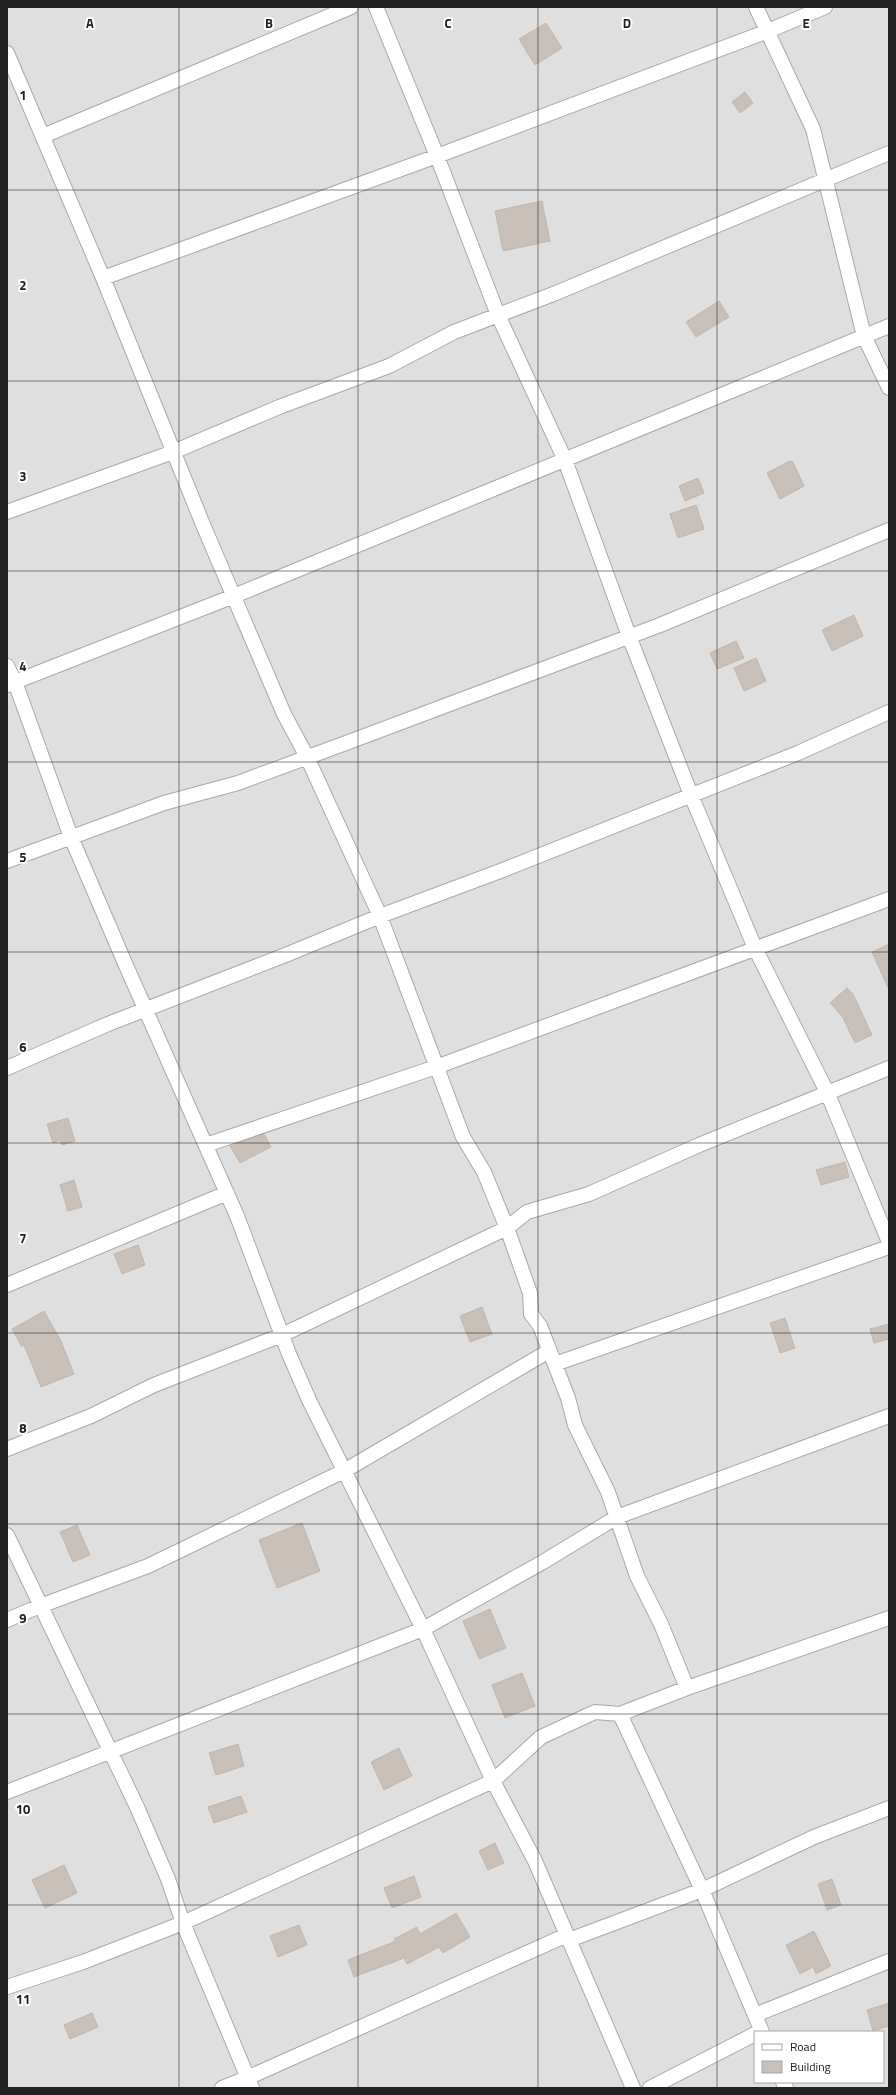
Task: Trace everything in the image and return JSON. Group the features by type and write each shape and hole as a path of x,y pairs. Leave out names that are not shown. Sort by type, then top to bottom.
{"street":[{"path":"43,136 351,7"},
{"path":"376,7 437,156 498,315 565,460 628,636 691,795 756,948 827,1092 889,1242"},
{"path":"756,7 813,129 864,336 889,388"},
{"path":"103,278 437,156 768,31 825,7"},
{"path":"7,53 12,82 29,108 43,136 103,278 173,452 284,714 307,757 380,916 463,1137 484,1172 507,1228 530,1293 531,1314 540,1326 568,1398 575,1425 608,1492 618,1517 637,1576 661,1624 687,1688"},
{"path":"7,512 173,452 279,407 390,366 454,332 556,293 889,153"},
{"path":"11,684 234,596 889,326"},
{"path":"7,861 164,803 238,782 307,757 628,636 763,583 889,530"},
{"path":"7,666 11,684 71,837 124,962 227,1193 282,1335 310,1402 423,1629 493,1781 535,1861 633,2088"},
{"path":"7,1068 146,1009 798,753 889,712"},
{"path":"206,1145 436,1067 889,899"},
{"path":"7,1449 85,1418 154,1385 282,1335 507,1228 527,1212 589,1194 699,1145 889,1068"},
{"path":"7,1285 227,1193"},
{"path":"555,1364 889,1247"},
{"path":"7,1620 40,1606 148,1566 344,1471 549,1351"},
{"path":"7,1792 111,1753 423,1629 543,1562 618,1517 889,1416"},
{"path":"7,1535 111,1753 168,1879 183,1923 250,2083"},
{"path":"7,1987 83,1962 183,1923 493,1781 541,1737 594,1712 620,1714 687,1688 889,1618"},
{"path":"620,1714 702,1890 755,2015 759,2031"},
{"path":"222,2088 250,2083 568,1938 702,1890 814,1837 889,1808"},
{"path":"755,2015 889,1961"},
{"path":"650,2088 754,2035"}],"shaded area":[{"path":"7,7 889,7 889,2088 7,2088"}],"building":[{"path":"546,23 562,48 535,65 519,39"},
{"path":"745,92 753,103 740,113 732,102"},
{"path":"542,201 550,241 503,251 495,211"},
{"path":"719,301 729,317 696,337 686,322"},
{"path":"790,461 793,462 804,486 780,499 767,473"},
{"path":"698,478 704,493 685,501 679,486"},
{"path":"696,505 704,529 678,538 670,514"},
{"path":"854,615 863,636 832,651 822,630"},
{"path":"736,641 744,658 717,669 710,653"},
{"path":"756,658 766,681 744,691 734,668"},
{"path":"889,944 889,990 872,952"},
{"path":"847,988 853,994 872,1035 855,1043 842,1016 830,1003"},
{"path":"68,1118 75,1141 62,1145 60,1140 53,1143 47,1124"},
{"path":"264,1134 271,1147 240,1163 230,1146"},
{"path":"845,1162 849,1177 821,1185 816,1170"},
{"path":"74,1180 82,1207 68,1211 60,1185"},
{"path":"138,1245 145,1265 122,1274 114,1254"},
{"path":"482,1307 492,1334 470,1342 460,1316"},
{"path":"44,1311 61,1341 74,1374 41,1387 24,1345 22,1347 12,1329"},
{"path":"785,1318 795,1348 780,1353 770,1323"},
{"path":"889,1324 889,1339 874,1343 870,1329"},
{"path":"302,1523 320,1571 277,1588 259,1540"},
{"path":"77,1525 90,1555 73,1562 60,1532"},
{"path":"490,1609 506,1648 479,1659 463,1621"},
{"path":"522,1673 535,1706 505,1718 492,1685"},
{"path":"238,1744 244,1766 216,1775 209,1753"},
{"path":"399,1748 412,1776 384,1790 371,1762"},
{"path":"241,1796 247,1812 214,1823 208,1807"},
{"path":"495,1843 504,1863 488,1870 479,1851"},
{"path":"64,1865 77,1893 45,1908 32,1880"},
{"path":"414,1876 421,1897 392,1908 384,1888"},
{"path":"832,1879 841,1905 827,1910 818,1884"},
{"path":"456,1913 470,1937 443,1953 439,1947 407,1964 404,1958 354,1977 348,1960 396,1941 394,1939 417,1927 420,1934"},
{"path":"299,1925 307,1945 278,1957 270,1936"},
{"path":"814,1931 831,1966 816,1974 813,1967 800,1974 786,1945"},
{"path":"889,2003 889,2026 873,2031 867,2010"},
{"path":"92,2013 98,2027 70,2039 64,2025"}]}
